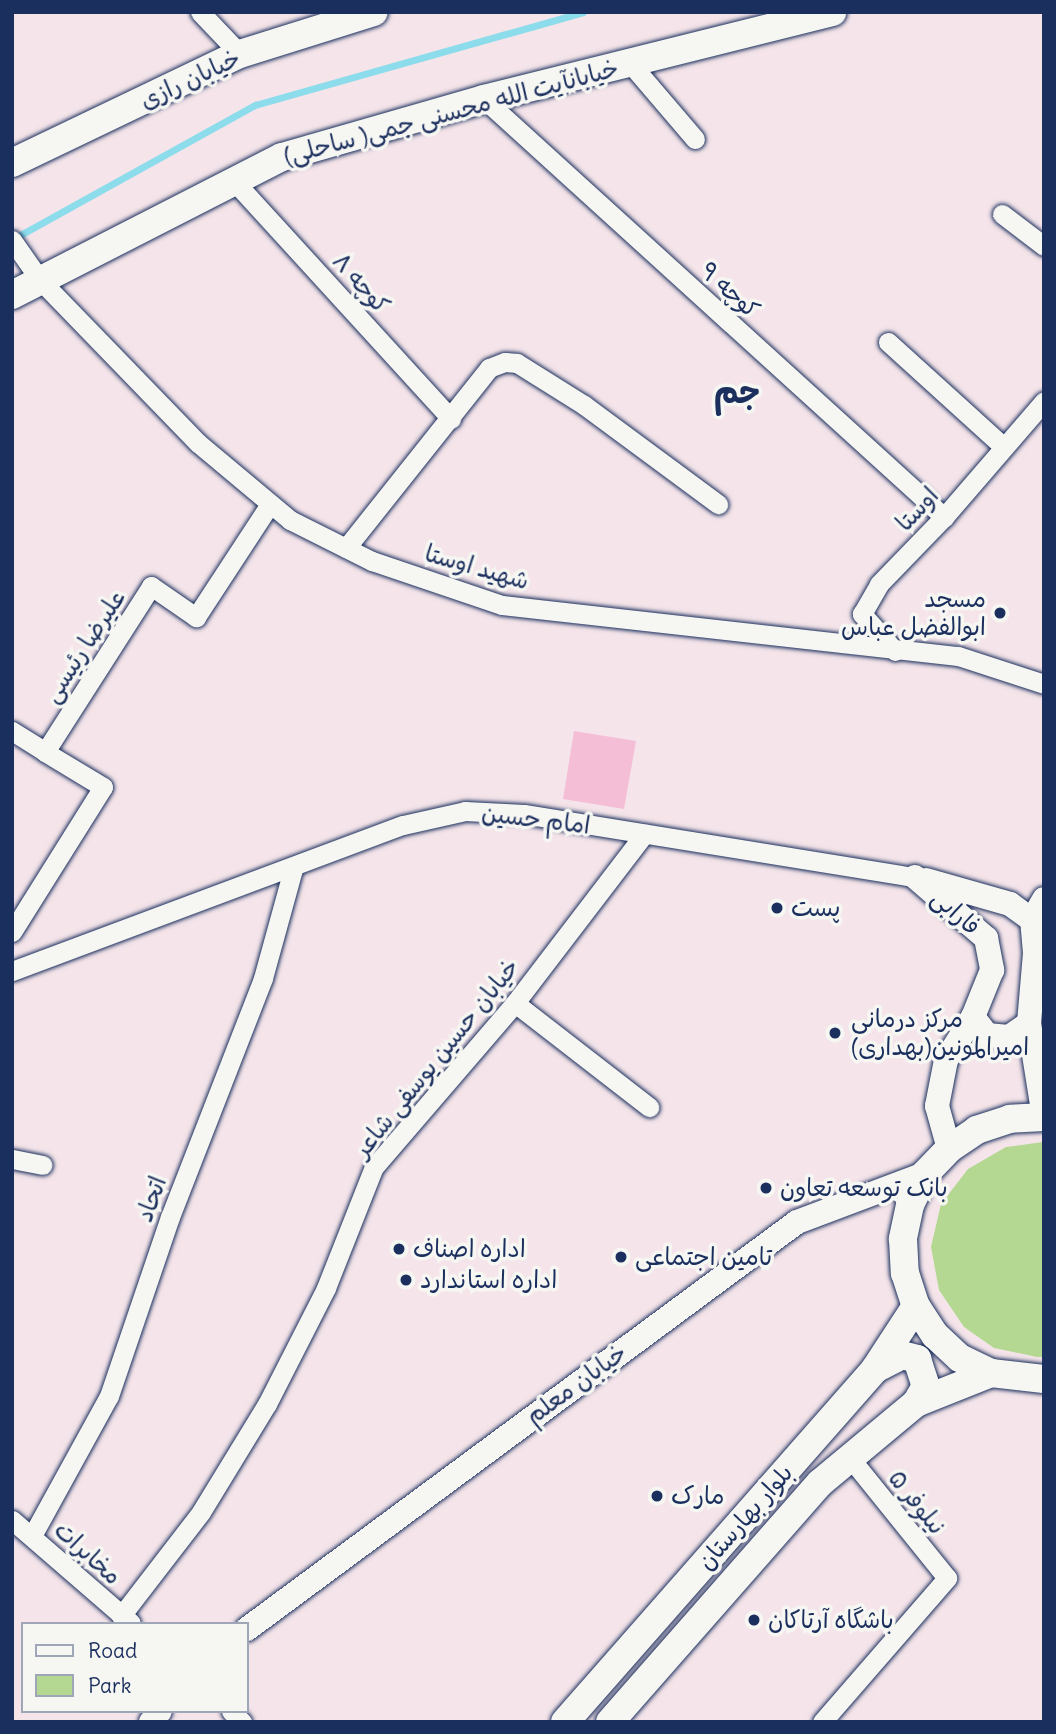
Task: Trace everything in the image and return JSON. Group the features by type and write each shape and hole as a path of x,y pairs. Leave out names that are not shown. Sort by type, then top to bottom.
{"main road":[{"name":"خیابان رازی","path":"12,163 240,54 374,12"},
{"name":"خیابانآیت الله محسنی جمی( ساحلی)","path":"12,295 282,157 484,99 832,12"},
{"path":"1044,1117 1010,1119 977,1130 948,1149 925,1174 910,1205 903,1239 905,1273 916,1306 935,1335 960,1358 991,1373 1044,1379"},
{"name":"بلوار بهارستان","path":"565,1722 875,1369 916,1306"},
{"path":"875,1369 902,1355 917,1359 926,1386 916,1403"},
{"name":"بلوار بهارستان","path":"610,1722 820,1483 916,1403 991,1373"}],"street":[{"path":"200,12 240,54"},
{"path":"630,62 695,139"},
{"name":"کوچه ۹","path":"484,99 944,517"},
{"name":"کوچه ۸","path":"234,181 451,419"},
{"path":"1002,214 1044,246"},
{"name":"شهید اوستا","path":"12,240 40,280 198,443 290,520 346,548 502,605 958,656 1044,684"},
{"path":"888,342 1004,447"},
{"path":"346,548 489,368 517,363 584,405 718,504"},
{"name":"اوستا","path":"895,651 862,614 879,584 944,517 1044,401"},
{"name":"علیرضا رئیسی","path":"45,752 151,586 196,617 270,504"},
{"path":"12,731 103,787 12,932"},
{"name":"امام حسین","path":"12,971 293,869 403,825 466,811 524,814 915,877 1010,904 1038,909"},
{"name":"خیابان حسین یوسفی شاعر","path":"127,1620 201,1512 267,1404 326,1289 374,1167 515,1003 644,834"},
{"name":"اتحاد","path":"32,1536 109,1396 170,1217 263,978 293,869"},
{"name":"فارابی","path":"915,877 986,939 992,970 974,1017 946,1060 937,1106 948,1149"},
{"path":"1038,909 1029,1023 1044,1117"},
{"path":"515,1003 649,1107"},
{"path":"974,1017 987,1035 1009,1037 1029,1023"},
{"path":"12,1159 42,1165"},
{"name":"خیابان معلم","path":"248,1628 797,1222 925,1174"},
{"name":"نیلوفر ۵","path":"822,1722 947,1578 850,1458"},
{"name":"مخابرات","path":"12,1520 127,1620"}],"green space":[{"path":"1043,1142 1044,1357 1037,1357 994,1348 964,1327 939,1290 931,1247 941,1204 968,1169 1006,1147"}],"building":[{"path":"574,731 636,741 624,809 563,799"}],"waterway":[{"path":"13,239 255,105 583,12"}],"place":[{"name":"مسجد ابوالفضل عباس","path":"1000,613"},
{"name":"پست","path":"777,908"},
{"name":"مرکز درمانی امیرالمونین(بهداری)","path":"835,1033"},
{"name":"بانک توسعه تعاون","path":"766,1188"},
{"name":"اداره اصناف","path":"399,1249"},
{"name":"تامین اجتماعی","path":"621,1257"},
{"name":"اداره استاندارد","path":"406,1280"},
{"name":"مارک","path":"657,1496"},
{"name":"باشگاه آرتاکان","path":"754,1620"}],"district":[{"name":"جم","path":"737,392"}]}
